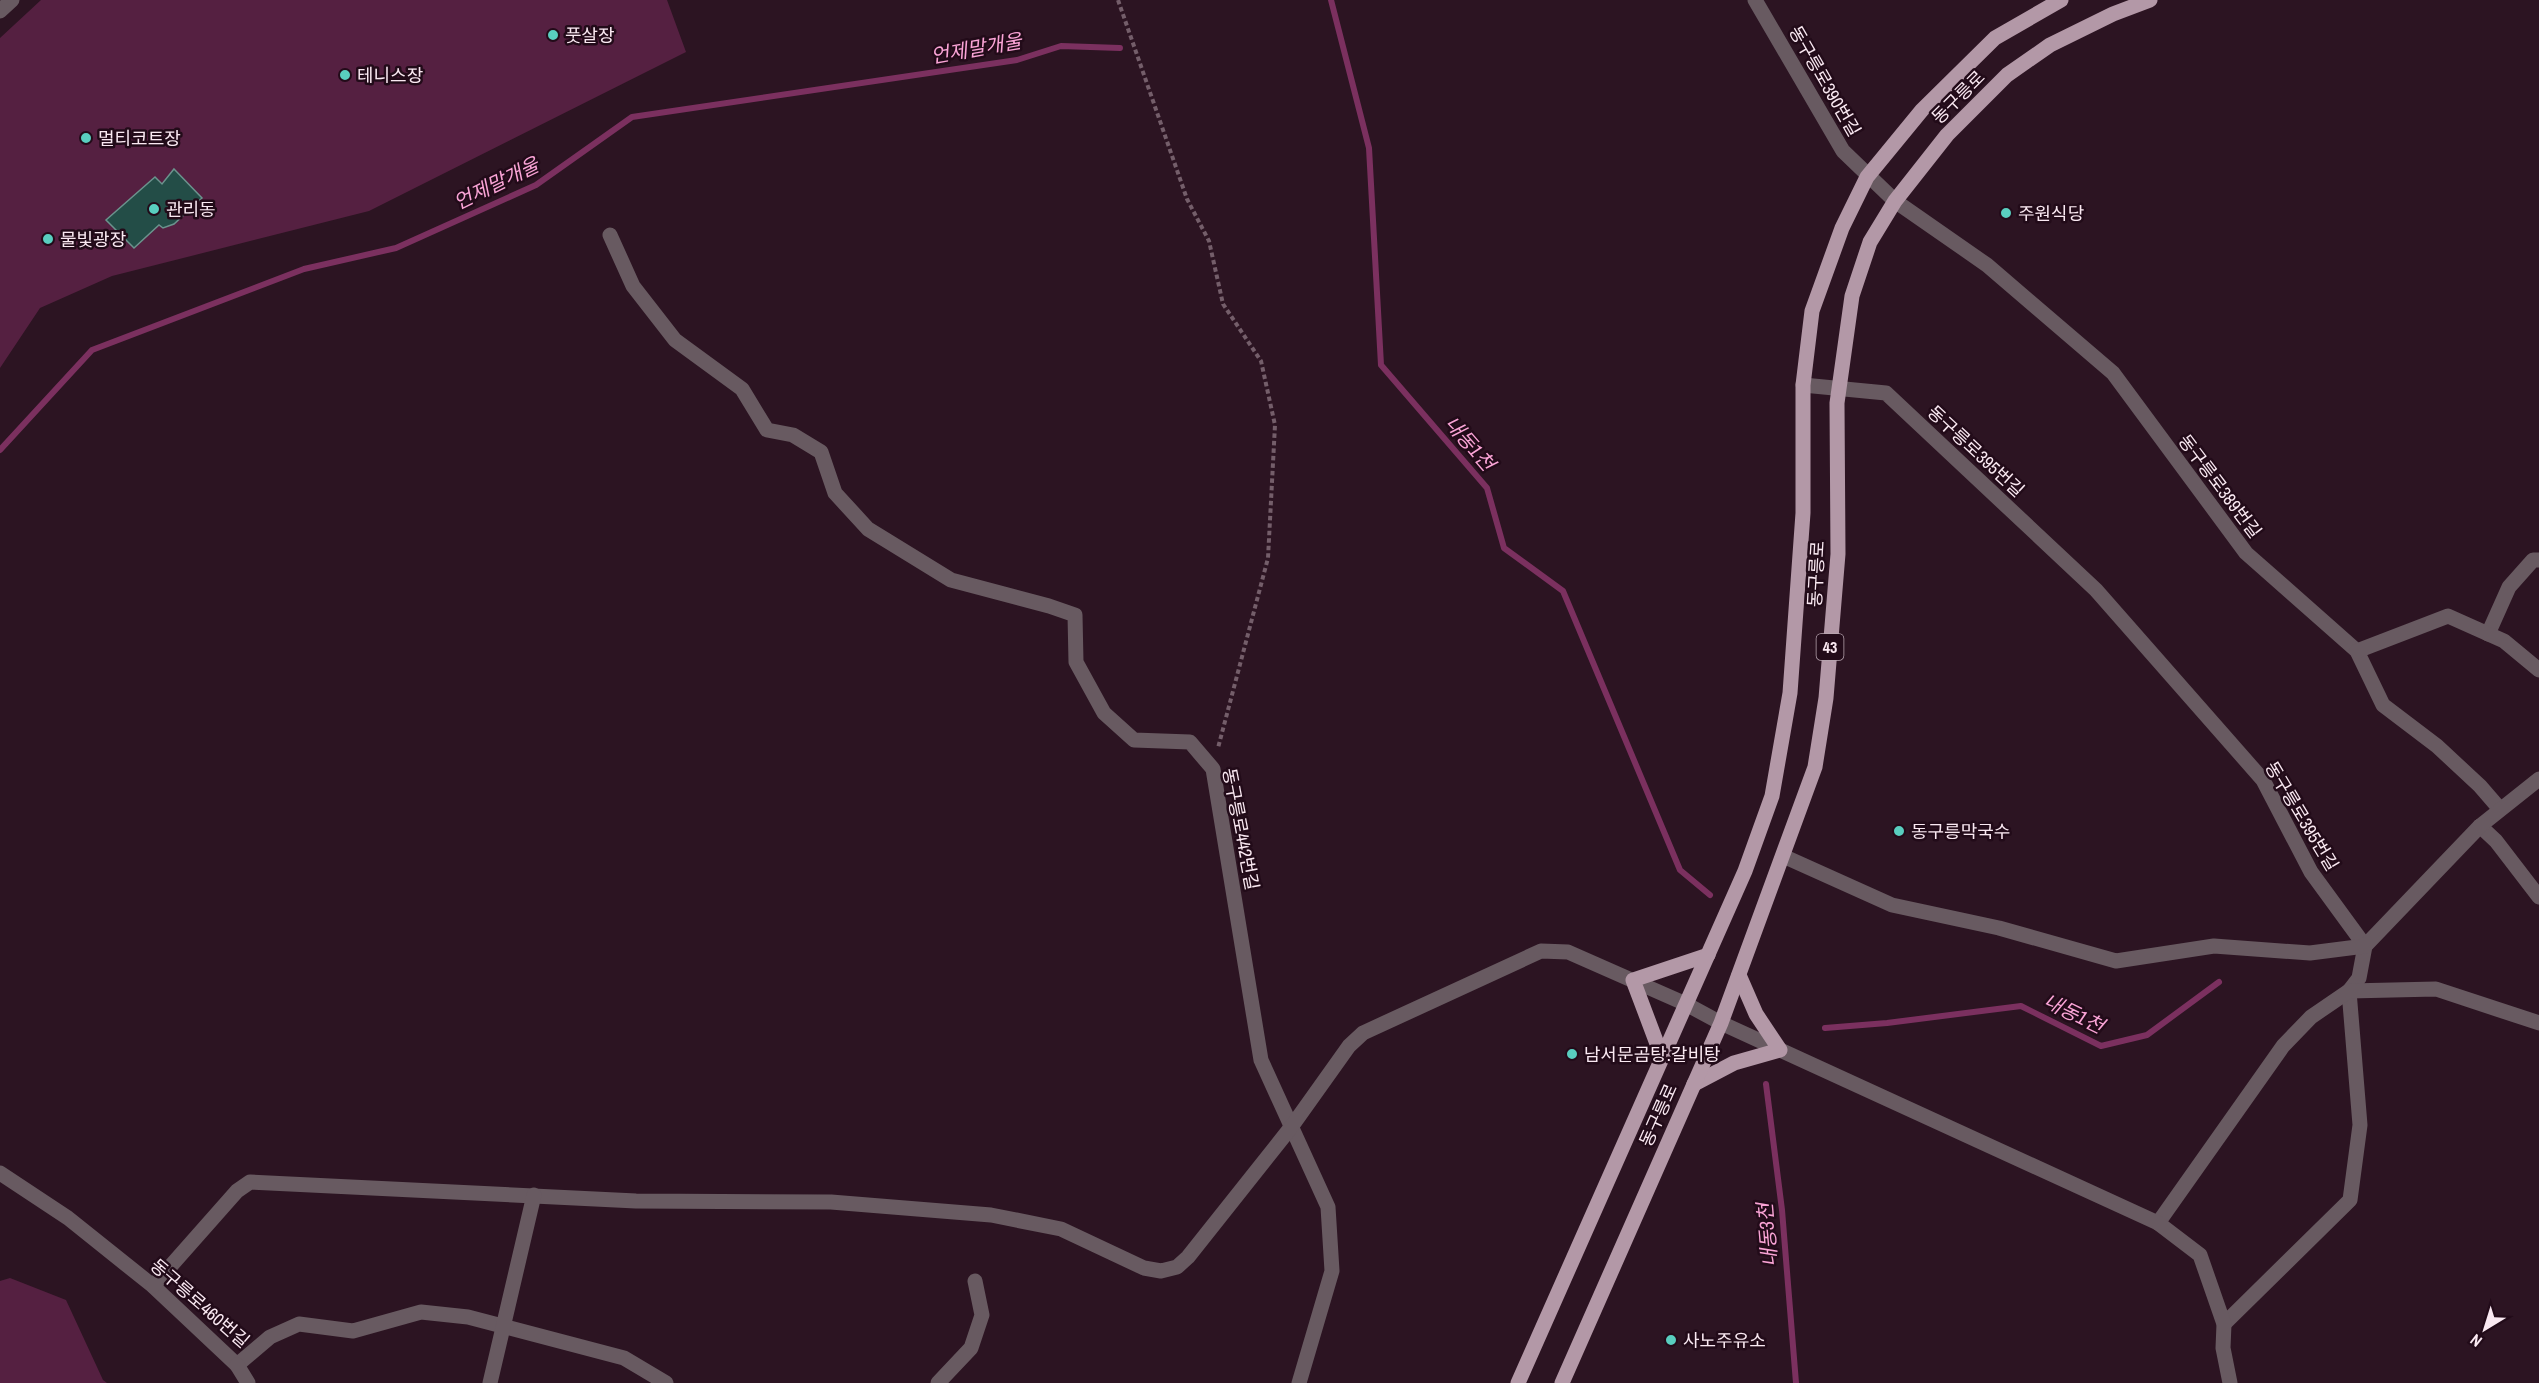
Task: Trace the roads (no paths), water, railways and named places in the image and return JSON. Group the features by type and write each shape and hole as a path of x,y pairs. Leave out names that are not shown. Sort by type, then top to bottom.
{"main road":[{"name":"동구릉로","path":"1518,1383 1745,871 1772,796 1790,693 1803,513 1803,385 1812,311 1842,228 1867,177 1922,110 1995,38 2061,0"},
{"name":"동구릉로","path":"1562,1383 1721,1023 1815,767 1826,698 1838,554 1838,389 1852,296 1870,242 1895,201 1947,135 2007,75 2050,45 2113,14 2150,0"},
{"path":"1662,1058 1633,980 1708,955"},
{"path":"1694,1084 1734,1063 1780,1050 1756,1014 1739,975"}],"street":[{"path":"0,11 12,0"},
{"name":"동구릉로390번길","path":"1755,0 1843,151 1867,177 1895,201"},
{"name":"동구릉로389번길","path":"1895,201 1987,265 2113,373 2246,553 2357,651 2383,705 2437,746 2480,786 2499,808"},
{"name":"동구릉로442번길","path":"610,235 633,286 675,340 742,389 767,429 793,435 821,452 835,494 868,529 951,580 1075,615 1076,662 1104,713 1134,740 1190,742 1213,769 1261,1060 1328,1207 1332,1271 1299,1383"},
{"name":"동구릉로395번길","path":"1803,385 1886,393 2096,590 2263,780 2311,872 2365,946"},
{"path":"2488,634 2509,587 2533,560 2539,560"},
{"path":"2357,651 2448,616 2504,641 2539,670"},
{"path":"2158,1223 2283,1046 2311,1017 2349,991 2359,978 2365,946 2480,826 2499,808 2539,779"},
{"path":"2480,826 2496,841 2539,897"},
{"path":"1783,856 1892,905 1999,928 2116,961 2214,946 2310,953 2365,946"},
{"path":"153,1286 237,1191 250,1182 636,1201 831,1202 991,1215 1061,1229 1144,1268 1161,1271 1177,1267 1188,1257 1292,1126 1349,1046 1363,1034 1541,951 1568,952 1686,1004 1721,1023 2158,1223 2200,1255 2224,1324 2223,1348 2230,1383"},
{"path":"2349,991 2436,988 2539,1023"},
{"path":"2224,1324 2350,1200 2360,1125 2349,991"},
{"name":"동구릉로460번길","path":"0,1173 68,1218 153,1286 237,1365 270,1337 299,1324 353,1331 421,1312 468,1317 624,1358 666,1383"},
{"path":"490,1383 534,1195"},
{"path":"938,1383 971,1348 982,1315 975,1281"},
{"path":"237,1365 248,1383"}],"waterway":[{"name":"내동1천","path":"1331,0 1369,148 1381,365 1487,488 1504,548 1563,591 1680,870 1710,895"},
{"name":"언제말개울","path":"0,450 92,350 304,269 396,248 536,185 632,117 1017,60 1061,46 1120,48"},
{"name":"내동1천","path":"1825,1028 1887,1023 2021,1006 2101,1046 2147,1035 2219,982"},
{"name":"내동3천","path":"1766,1084 1782,1210 1796,1383"}],"place":[{"name":"풋살장","path":"553,35"},
{"name":"테니스장","path":"345,75"},
{"name":"멀티코트장","path":"86,138"},
{"name":"관리동","path":"154,209"},
{"name":"주원식당","path":"2006,213"},
{"name":"물빛광장","path":"48,239"},
{"name":"동구릉막국수","path":"1899,831"},
{"name":"남서문곰탕.갈비탕","path":"1572,1054"},
{"name":"사노주유소","path":"1671,1340"}]}
